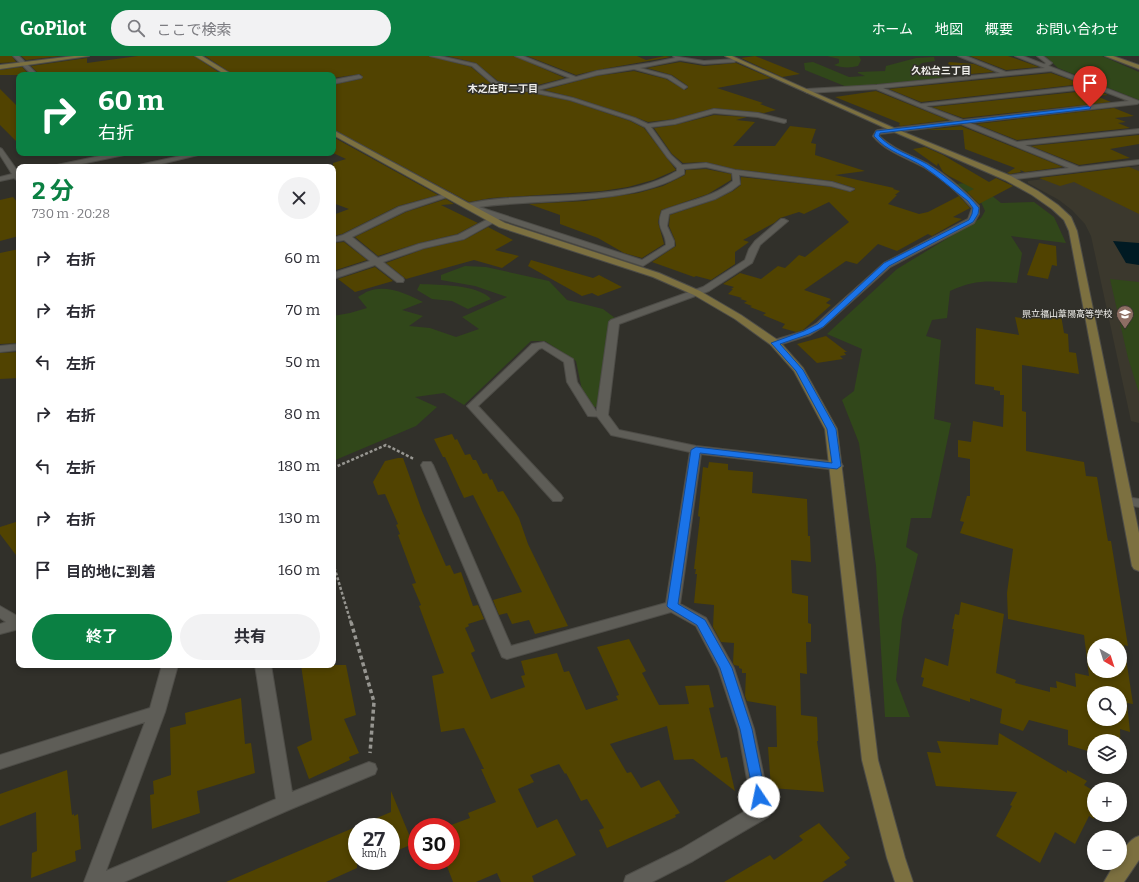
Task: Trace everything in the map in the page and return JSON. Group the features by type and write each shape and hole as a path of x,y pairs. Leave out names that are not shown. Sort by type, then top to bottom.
{"street":[{"path":"16,56 32,72"},
{"path":"0,67 86,56"},
{"path":"198,56 225,72"},
{"path":"433,56 448,57 474,65 495,83 571,99 619,114 647,126 669,156 680,167 681,172 675,177 666,181 640,188 601,194 509,201 469,206"},
{"path":"518,56 574,78"},
{"path":"961,56 1006,74"},
{"path":"1018,56 1138,102"},
{"path":"1040,56 1049,63 1045,66"},
{"path":"1108,56 1139,67"},
{"path":"529,91 574,78 630,67 650,65 678,57 710,62 731,58 894,130 1008,178 1036,193 1054,207 1068,219 1073,231 1139,566"},
{"path":"630,67 672,79 684,87"},
{"path":"807,91 877,87 1053,69"},
{"path":"336,81 359,77"},
{"path":"921,104 1097,86"},
{"path":"877,87 1077,170"},
{"path":"775,343 807,333 820,325 887,265 971,221 975,214 976,208 970,200 925,165 902,154 881,141 876,136 878,132 1138,102"},
{"path":"647,126 675,122 714,111 758,115 784,121"},
{"path":"1017,144 1139,131"},
{"path":"336,134 469,206 496,218 643,263 670,246 670,241 663,226 665,213 680,206 717,195 730,189 737,182 735,172"},
{"path":"0,150 16,174"},
{"path":"89,164 172,156"},
{"path":"1008,178 1139,162"},
{"path":"680,167 706,165 735,172 832,184 850,190"},
{"path":"0,178 16,177"},
{"path":"336,239 346,237 402,209 449,195"},
{"path":"336,275 422,246 461,237 496,218"},
{"path":"496,218 502,225 656,275 697,293 775,343 799,370 831,429 837,466 870,760 896,858 904,882"},
{"path":"784,221 766,235 750,252 748,260 706,289 614,322 602,415 615,433 696,450 837,466"},
{"path":"346,237 400,280"},
{"path":"557,498 472,406 536,346 544,345 570,361 572,382 592,414 602,415"},
{"path":"0,349 16,347"},
{"path":"673,606 696,450"},
{"path":"427,465 507,653 673,606 701,622 726,668 746,729 762,811 687,855 633,882"},
{"path":"1126,501 1139,503"},
{"path":"0,611 16,622"},
{"path":"0,629 16,625"},
{"path":"93,882 157,712 169,668"},
{"path":"263,668 285,803"},
{"path":"0,762 157,712"},
{"path":"103,882 285,803 369,769"},
{"path":"1114,882 1139,844"}],"path":[{"path":"336,467 386,445 427,465"},
{"path":"336,573 374,702 369,769"}],"shaded area":[{"name":"県立福山葦陽高等学校","path":"1139,166 1139,423 1131,421 1091,236 1085,224 1072,210 1059,200 1028,183 1028,181"}],"green space":[{"path":"827,56 859,56 861,60 858,66 843,67 834,65 839,63 839,59"},
{"path":"1045,56 1102,56 1139,72 1139,100 1058,68"},
{"path":"934,57 935,61 922,63 918,66 943,78 847,87 805,70 804,63 813,62 849,77 865,76 858,72 885,71 886,66 916,58"},
{"path":"975,182 1001,203 1034,202 1054,217 1066,243 1011,236 1022,253 1017,283 983,282 967,284 959,287 950,291 947,318 932,320 926,336 941,340 934,419 951,423 931,518 911,518 906,547 918,554 902,619 896,680 910,717 885,717 876,566 859,443 842,400 854,391 862,349 827,334 897,269 981,218 985,211 981,202 956,184"},
{"path":"465,266 486,267 549,281 567,300 603,309 615,318 600,407 593,407 582,390 576,361 545,341 531,341 464,405 444,393 415,397 437,407 416,426 336,460 336,315 367,308 358,297 368,291 376,289 390,289 404,293 423,302 402,310 423,316 409,326 430,328 456,337 479,329 462,317 507,297 475,286 441,280 441,275"},
{"path":"1110,279 1139,282 1139,393 1128,358"},
{"path":"420,284 457,286 477,290 491,299 468,309 452,301 432,299 417,290"}],"water":[{"path":"1113,241 1139,243 1139,265 1126,263"}],"building":[{"path":"0,56 12,56 16,62 0,63"},
{"path":"21,56 62,56 26,60"},
{"path":"138,56 194,56 218,72 37,72 31,66 87,58 87,63"},
{"path":"205,56 429,56 471,67 493,85 570,101 630,121 644,128 676,170 653,180 628,187 602,191 491,198 469,202 336,131 336,84 361,79 363,77 360,74 336,78 336,72 229,72"},
{"path":"447,56 514,56 565,78 530,87 498,81 476,63"},
{"path":"527,56 637,56 646,60 665,56 671,57 576,75"},
{"path":"755,56 800,74 782,77 741,58"},
{"path":"970,56 1008,56 1039,67 1006,70"},
{"path":"680,62 704,66 736,63 771,78 717,88 763,103 760,104 776,110 764,113 714,108 674,119 648,122 573,97 544,90 597,76 634,71 666,79 685,90 688,86 672,75 647,68"},
{"path":"949,62 974,64 994,72 971,74 948,64"},
{"path":"22,67 27,72 16,72 16,75 0,75 0,70"},
{"path":"1051,73 1082,84 921,102 889,89"},
{"path":"0,89 16,105 16,141 0,125"},
{"path":"1095,90 1108,95 1096,96 1111,102 963,118 932,107"},
{"path":"876,91 948,120 901,126 899,125 900,123 835,97"},
{"path":"1114,108 1134,116 1115,118 1126,122 1118,123 1130,128 1017,140 976,124"},
{"path":"714,115 747,117 736,120 755,122 733,146 775,146 790,126 816,129 811,143 816,144 815,155 865,171 835,175 894,188 893,189 900,191 888,204 919,214 928,212 959,196 970,208 953,217 962,219 932,236 928,234 897,251 878,244 857,264 846,261 804,290 831,299 826,303 831,305 803,330 796,332 782,328 785,324 763,315 766,313 750,307 752,306 744,303 747,301 740,299 742,298 728,294 734,287 723,284 740,273 761,279 778,266 785,268 799,255 805,257 849,222 829,202 804,214 799,212 780,218 774,223 743,240 749,242 735,252 735,264 711,280 696,276 694,277 652,262 676,246 669,226 670,215 715,200 733,191 741,185 741,177 831,187 850,192 855,190 855,188 832,181 735,169 706,162 683,163 672,154 654,128 675,125"},
{"path":"961,126 1063,167 1025,172 1020,170 1021,172 1010,174 1007,173 1015,168 965,149 963,130 926,130"},
{"path":"1139,135 1139,144 1110,149 1130,158 1079,165 1031,146"},
{"path":"336,139 438,195 398,206 342,234 336,235 336,214 349,209 336,204 336,164 333,163 346,159 336,154"},
{"path":"925,147 943,155 989,182 996,178 1013,186 979,204 967,192 974,189 949,176 943,172 938,163 937,166 913,149"},
{"path":"1129,167 1139,171 1139,214 1074,182 1060,186 1039,178"},
{"path":"706,169 731,174 731,180 708,194 661,210 658,222 664,244 642,258 624,253 598,238 560,224 560,215 529,204 585,201 638,193 663,186 685,175 686,170"},
{"path":"13,197 16,200 16,237 0,241 0,200"},
{"path":"446,199 454,204 441,205 478,223 457,234 419,243 378,256 355,237 406,212"},
{"path":"488,227 513,240 495,250 519,256 502,268 474,260 406,279 386,263 424,249 464,240"},
{"path":"344,242 367,260 336,270 336,243"},
{"path":"1039,243 1056,246 1057,266 1052,265 1048,279 1027,275"},
{"path":"16,250 16,343 0,344 0,253"},
{"path":"531,260 593,278 599,275 622,287 598,296 592,293 582,296 528,266"},
{"path":"375,267 393,281 355,292 338,279"},
{"path":"1028,310 1061,315 1064,333 1068,334 1069,352 1076,353 1079,374 1022,365 1022,411 1026,412 1026,451 1084,462 1086,476 1097,477 1108,541 1111,541 1127,638 1087,638 1087,660 1084,635 1008,619 1007,593 1013,549 960,533 964,522 960,521 967,496 970,496 970,459 958,457 958,440 971,442 973,421 1003,427 1004,395 1000,395 1000,391 994,390 994,387 975,384 976,328 1019,335 1015,317 1029,319"},
{"path":"826,336 847,352 844,352 846,355 840,356 843,359 817,363 797,344"},
{"path":"16,352 16,378 0,379 0,353"},
{"path":"452,434 455,440 457,439 465,455 470,454 473,460 476,460 483,474 487,473 490,480 492,479 498,492 503,491 519,518 528,544 568,626 535,634 529,620 512,624 507,613 499,615 493,600 522,592 473,495 464,498 445,457 443,457 434,439"},
{"path":"403,458 422,511 446,566 450,565 454,574 461,572 473,606 478,605 484,619 468,624 469,626 465,628 475,651 471,653 491,699 525,687 521,676 525,675 521,661 557,653 564,672 569,671 586,710 618,700 616,696 619,695 597,647 629,639 646,671 642,673 659,705 689,704 685,686 709,685 714,707 709,708 721,758 727,757 735,791 693,759 674,760 667,726 610,744 627,773 631,772 641,788 659,780 680,813 675,815 676,817 607,848 599,830 604,828 587,799 581,801 566,773 565,774 559,764 530,775 534,782 518,789 537,828 557,819 576,855 532,876 534,882 501,882 497,873 476,882 453,882 448,870 460,870 460,822 470,818 468,813 496,802 481,769 484,769 464,728 441,732 432,676 444,673 419,606 421,605 412,584 416,583 398,535 400,534 396,525 398,524 385,494 378,495 373,482 385,461"},
{"path":"709,462 728,464 728,470 753,472 752,493 807,499 808,536 810,536 811,562 791,560 792,593 808,596 808,623 811,624 811,642 806,642 807,674 800,673 801,715 817,717 817,741 824,792 771,788 768,747 777,747 776,706 747,701 745,696 746,673 742,673 742,669 733,663 734,643 721,642 713,627 714,605 694,603 697,574 695,574 696,569 694,569 700,517 698,516 703,467 708,468"},
{"path":"16,522 16,555 0,534 0,527"},
{"path":"961,602 1004,614 996,673 1016,680 1015,683 1050,692 1050,687 1057,688 1056,681 1076,687 1075,673 1087,676 1087,678 1127,678 1127,665 1133,704 1127,703 1130,732 1120,729 1120,734 1087,734 1087,751 1068,745 1068,730 1029,720 1023,731 1000,723 1002,709 970,698 970,702 922,686 924,678 921,677 925,658 948,666 955,614 959,615"},
{"path":"336,665 346,665 356,715 344,719 359,753 349,757 350,760 309,779 297,747 312,740 301,668 336,668"},
{"path":"241,698 245,744 251,743 255,773 197,791 200,813 152,829 150,795 154,794 153,781 171,775 170,728 186,724 185,713"},
{"path":"999,733 1067,773 1067,770 1087,781 1084,785 1087,787 1087,820 1075,844 1055,832 1040,863 996,836 1012,806 1010,805 1017,792 936,786 927,752 941,753 937,741 998,745"},
{"path":"67,770 72,815 74,814 74,816 78,814 81,849 75,851 76,861 31,878 32,853 37,851 36,812 0,826 0,794"},
{"path":"391,791 408,832 408,846 400,849 400,818 377,818 391,812"},
{"path":"819,823 850,858 844,862 847,865 822,882 724,882 770,855 774,860 803,840 799,836"},
{"path":"348,830 348,870 353,870 326,882 226,882"}],"place":[{"name":"県立福山葦陽高等学校","path":"1125,329"}],"district":[{"name":"久松台三丁目","path":"941,70"},
{"name":"木之庄町二丁目","path":"503,88"}],"route":[{"path":"759,797 746,729 726,668 701,622 673,606 696,450 837,466 831,429 799,370 775,343 807,333 820,325 887,265 971,221 975,214 976,208 970,200 925,165 902,154 881,141 876,136 878,132 1090,107"}]}
